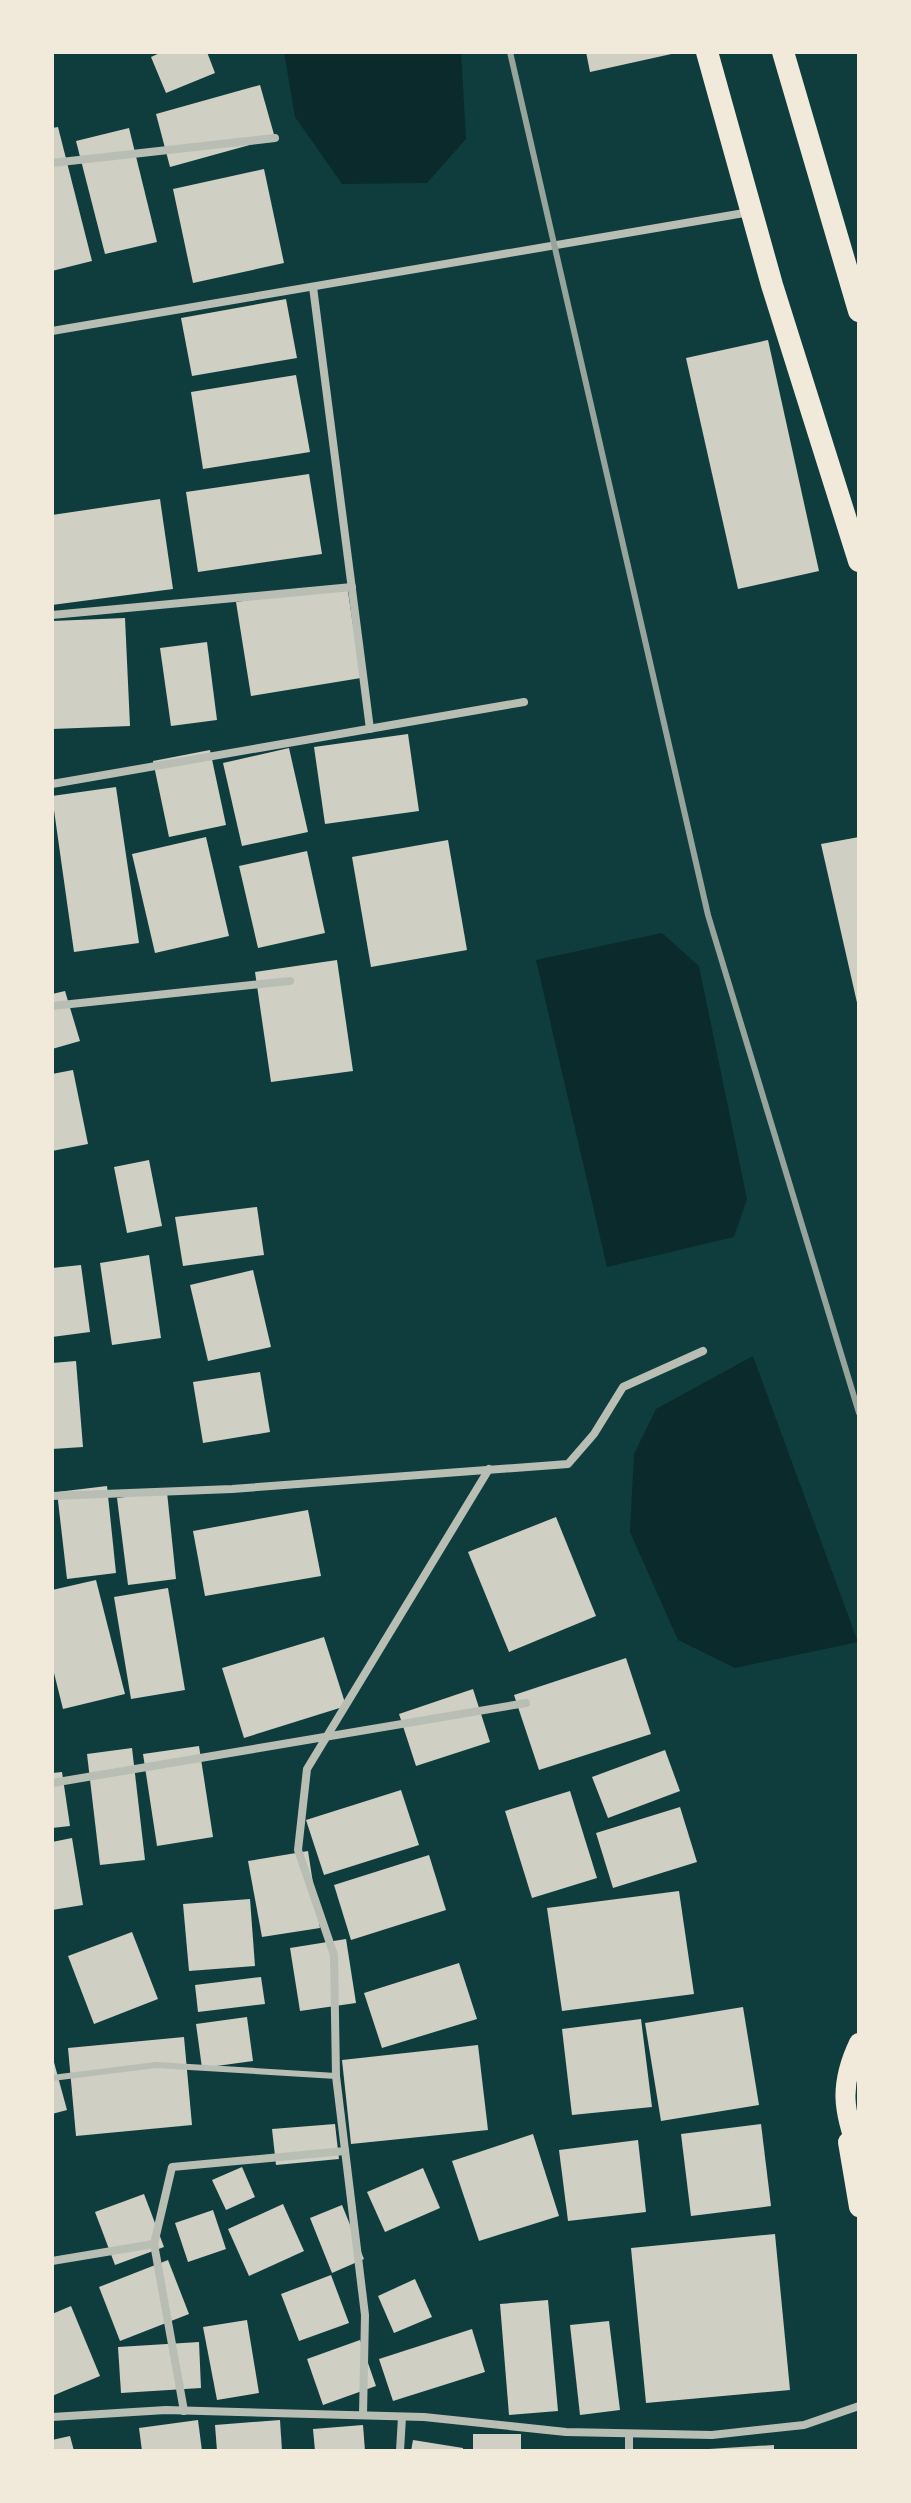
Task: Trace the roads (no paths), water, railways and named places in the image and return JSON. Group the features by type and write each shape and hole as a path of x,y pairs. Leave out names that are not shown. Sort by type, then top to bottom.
{"highway":[{"path":"707,52 751,212 859,561"},
{"path":"783,52 859,311"}],"main road":[{"path":"859,2043 847,2067 844,2114 859,2207"},
{"path":"844,2114 859,2153"}],"street":[{"path":"52,163 275,138"},
{"path":"52,331 751,212"},
{"path":"313,287 370,729"},
{"path":"52,615 352,587"},
{"path":"52,784 524,702"},
{"path":"52,1006 290,981"},
{"path":"52,1496 232,1489 568,1464 594,1434 623,1387 703,1351"},
{"path":"363,2415 365,2315 336,2076 334,1955 298,1850 307,1769 489,1469"},
{"path":"52,1783 526,1703"},
{"path":"184,2411 154,2244 172,2167 345,2151"},
{"path":"52,2261 154,2244"},
{"path":"52,2417 184,2411 363,2415 566,2432 712,2435 804,2425 859,2406"},
{"path":"400,2451 402,2417"},
{"path":"629,2434 629,2451"}],"lane":[{"path":"52,2078 156,2065 336,2076"}],"water":[{"path":"284,52 461,52 466,139 427,183 342,184 295,117"},
{"path":"662,933 699,966 747,1199 734,1237 607,1267 536,960"},
{"path":"753,1356 858,1642 735,1668 678,1640 630,1532 634,1454 656,1409"}],"railway":[{"path":"510,52 708,915 859,1413"}]}
